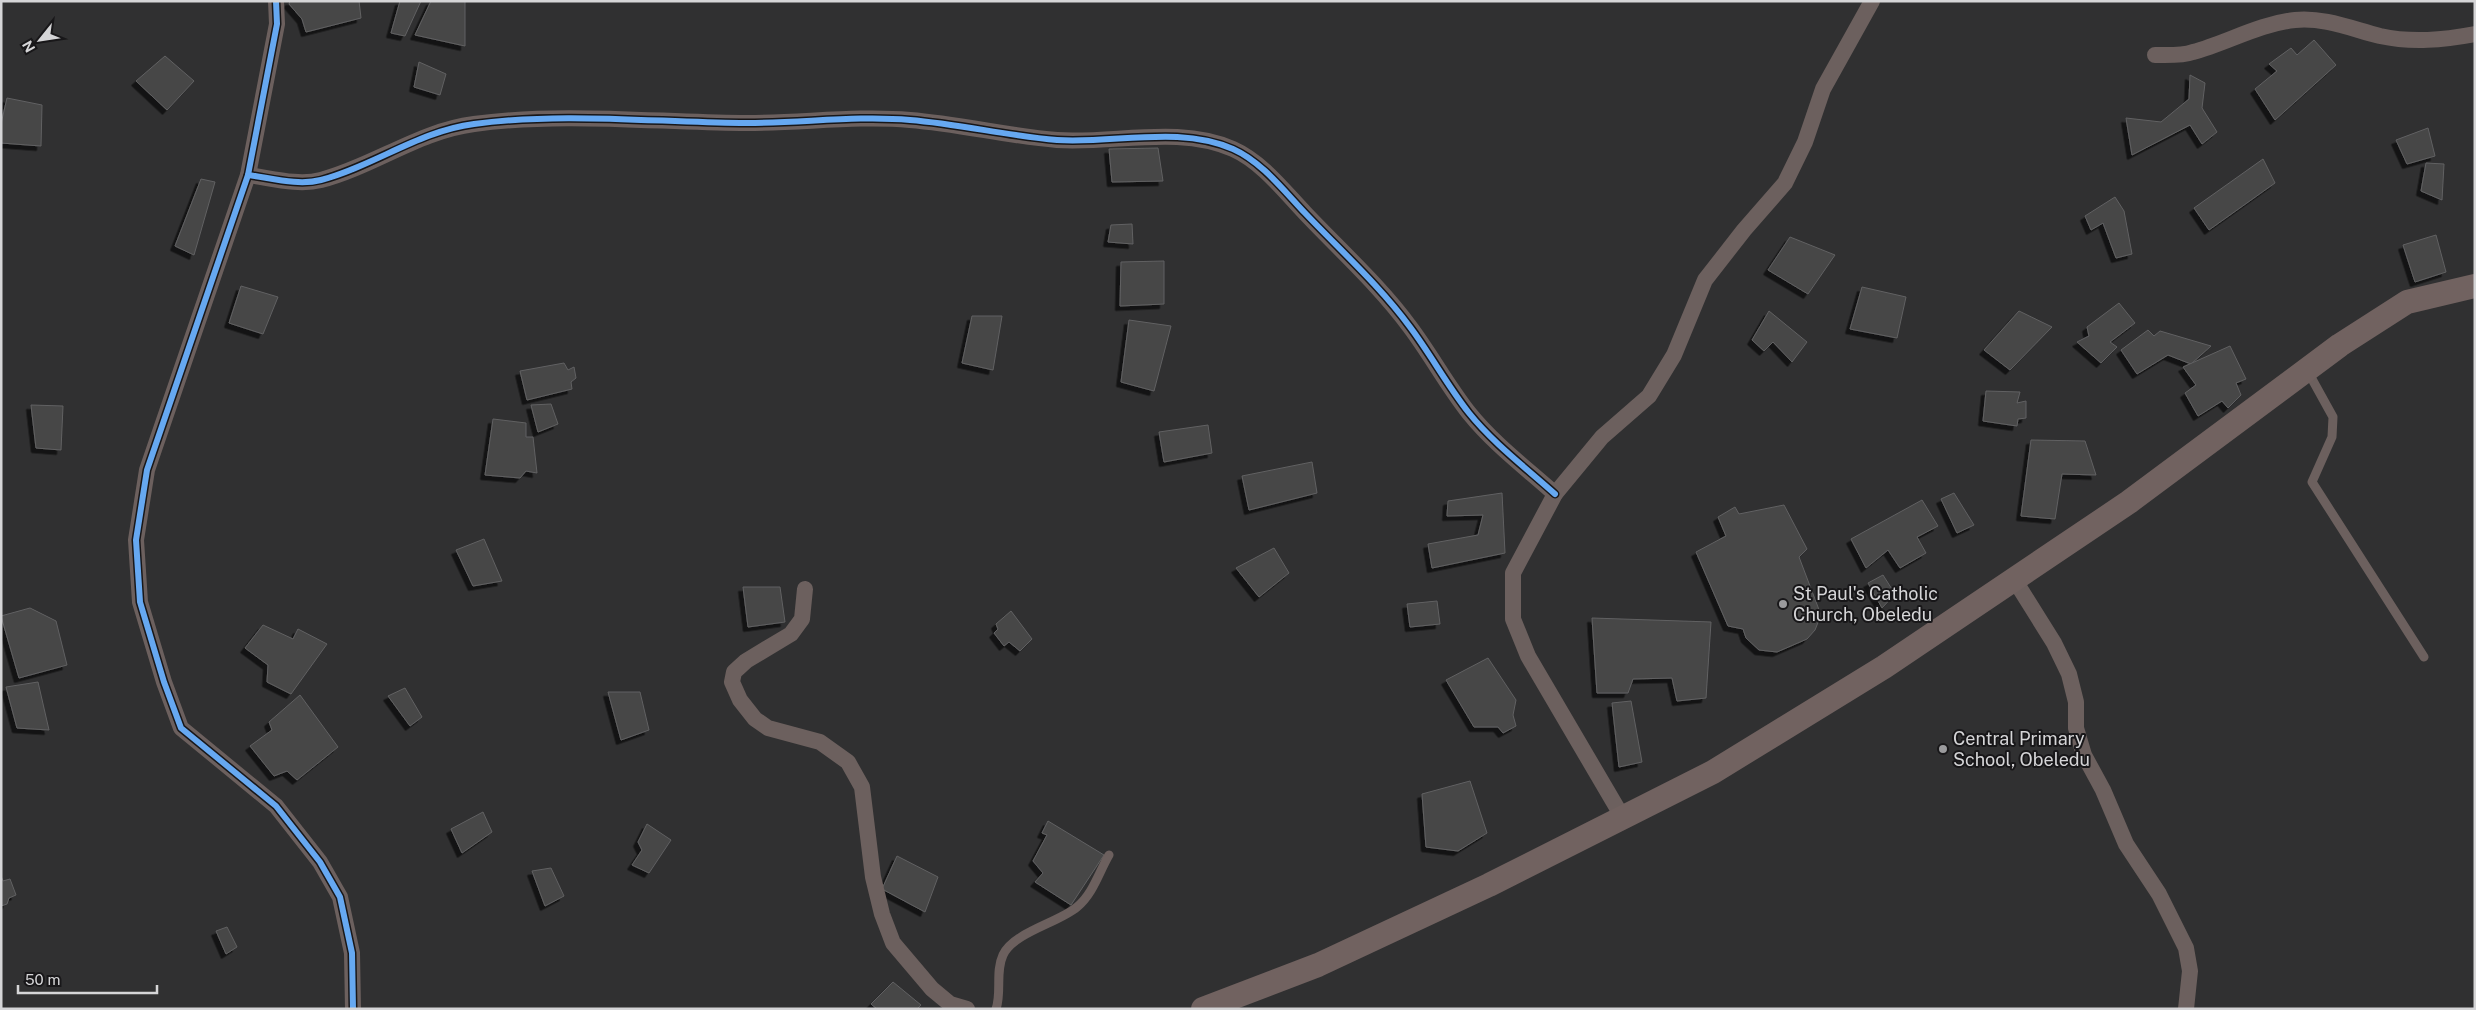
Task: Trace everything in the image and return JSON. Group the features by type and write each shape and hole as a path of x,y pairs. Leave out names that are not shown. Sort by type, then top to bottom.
{"main road":[{"path":"1203,1009 1318,965 1489,886 1713,772 1884,667 2129,502 2306,370 2407,302 2475,286"}],"street":[{"path":"276,1 277,24 248,175 148,470 136,540 140,602 164,682 181,728 276,806 320,862 340,897 352,953 353,1009"},
{"path":"1623,818 1528,656 1513,620 1513,574 1555,494 1602,437 1649,396 1674,355 1705,280 1744,230 1785,183 1806,142 1823,89 1872,1"},
{"path":"2155,56 2192,53 2241,33 2296,20 2342,24 2380,36 2405,40 2445,40 2475,34"},
{"path":"248,175 294,182 319,181 401,146 460,125 515,118 578,116 744,123 910,120 1056,140 1092,142 1133,137 1192,138 1234,149 1267,172 1388,300 1412,329 1437,370 1471,416 1555,494"},
{"path":"2014,579 2054,643 2069,674 2076,702 2076,728 2084,755 2103,790 2126,844 2159,894 2186,948 2190,971 2186,1009"},
{"path":"805,589 802,619 791,634 746,661 734,672 732,682 740,700 761,724 768,728 820,742 848,762 862,787 874,877 882,914 893,943 932,989 950,1004 967,1009"}],"lane":[{"path":"2306,370 2333,417 2332,437 2312,482 2424,657"},
{"path":"996,1009 999,1001 1003,955 1020,938 1076,907 1094,885 1109,855"}],"building":[{"path":"290,1 359,1 361,18 306,32 302,19 289,4"},
{"path":"400,1 421,1 405,36 391,33"},
{"path":"431,1 465,1 465,46 415,35"},
{"path":"2314,40 2336,65 2275,120 2255,89 2277,71 2269,64 2291,48 2297,55"},
{"path":"165,56 194,81 167,110 136,81"},
{"path":"419,62 446,74 440,95 414,87"},
{"path":"2190,75 2205,83 2202,108 2217,132 2202,144 2190,125 2132,155 2126,118 2161,122 2189,99"},
{"path":"7,98 42,105 41,146 1,143 1,124"},
{"path":"2428,128 2435,156 2407,164 2396,140"},
{"path":"1158,148 1163,181 1112,182 1109,149"},
{"path":"2263,159 2275,183 2209,230 2194,208"},
{"path":"2426,163 2444,164 2442,200 2421,191"},
{"path":"201,179 215,182 194,255 175,246"},
{"path":"2115,197 2124,211 2132,254 2116,258 2103,223 2091,230 2085,216"},
{"path":"1132,224 1133,244 1108,242 1111,225"},
{"path":"2436,235 2446,272 2415,282 2403,245"},
{"path":"1790,237 1835,255 1808,294 1768,270"},
{"path":"1164,261 1164,304 1120,306 1121,262"},
{"path":"241,286 278,297 263,334 229,323"},
{"path":"1862,287 1906,297 1897,338 1850,329"},
{"path":"2119,303 2135,323 2110,342 2117,347 2101,363 2077,342 2089,336 2087,327"},
{"path":"1769,311 1807,342 1792,362 1773,342 1764,351 1752,340"},
{"path":"2019,311 2052,327 2010,370 1984,350"},
{"path":"972,316 1002,316 993,370 962,363"},
{"path":"1129,320 1171,326 1154,391 1121,382"},
{"path":"2148,330 2154,336 2160,331 2211,346 2191,364 2168,355 2137,374 2121,350"},
{"path":"2230,346 2246,379 2236,383 2241,395 2228,408 2222,401 2198,416 2185,393 2196,385 2183,367"},
{"path":"564,363 568,370 574,367 576,378 571,382 572,389 527,400 520,371"},
{"path":"1986,391 2020,392 2017,403 2026,401 2026,418 2018,419 2017,426 1983,421"},
{"path":"551,404 558,424 538,432 531,405"},
{"path":"31,405 63,406 61,450 36,448"},
{"path":"493,419 526,423 526,437 533,437 537,473 526,471 520,478 485,475"},
{"path":"1208,425 1212,453 1164,462 1159,432"},
{"path":"2031,440 2085,441 2096,475 2062,474 2055,519 2021,516"},
{"path":"1312,462 1317,493 1249,510 1242,476"},
{"path":"1502,493 1505,553 1432,568 1428,544 1478,535 1483,515 1447,516 1448,501"},
{"path":"1954,493 1974,525 1957,533 1941,499"},
{"path":"1922,500 1938,526 1917,537 1926,553 1900,568 1888,550 1866,568 1851,539"},
{"path":"1784,505 1807,549 1799,557 1821,615 1815,630 1807,639 1777,652 1759,650 1746,638 1743,629 1728,626 1696,552 1726,536 1718,517 1735,507 1739,514"},
{"path":"484,539 502,581 473,586 456,550"},
{"path":"1274,548 1289,573 1259,597 1236,568"},
{"path":"1883,575 1895,594 1882,608 1868,583"},
{"path":"743,587 780,587 785,622 748,627"},
{"path":"1437,601 1440,624 1410,627 1407,604"},
{"path":"30,608 56,621 67,665 19,678 1,616"},
{"path":"1011,611 1032,639 1020,651 1009,642 1004,646 994,633 998,629 996,624"},
{"path":"1592,618 1711,622 1706,698 1677,701 1672,678 1633,679 1628,693 1597,693"},
{"path":"263,625 293,639 298,629 327,644 291,694 267,682 268,665 245,648"},
{"path":"1488,658 1516,700 1513,715 1516,726 1503,733 1498,727 1474,727 1446,680"},
{"path":"38,682 49,730 17,728 6,687"},
{"path":"405,688 422,717 410,726 388,696"},
{"path":"608,692 640,692 649,730 621,740"},
{"path":"300,695 338,747 297,780 287,771 274,776 250,746 272,730 269,722"},
{"path":"1631,701 1642,762 1619,767 1612,703"},
{"path":"1470,781 1487,833 1458,851 1426,847 1422,794"},
{"path":"483,812 492,832 462,853 451,829"},
{"path":"1048,821 1104,855 1071,905 1035,882 1043,873 1033,861 1047,835 1042,833"},
{"path":"647,824 671,840 649,873 632,865 642,850 638,842"},
{"path":"897,856 938,877 925,912 882,889"},
{"path":"551,868 564,896 545,906 532,871"},
{"path":"1,876 3,881 10,879 16,895 9,898 7,904 1,906"},
{"path":"227,927 237,947 226,954 216,931"},
{"path":"893,982 921,1005 917,1009 877,1009 871,1004"}],"cycle path":[{"path":"276,1 277,24 248,175 147,470 136,540 140,602 164,682 181,728 276,806 320,862 340,897 352,953 353,1009"},
{"path":"248,175 294,182 312,182 341,174 434,134 474,124 507,120 574,118 740,123 889,119 929,122 1057,140 1079,141 1169,137 1191,138 1212,142 1244,155 1254,161 1272,178 1373,283 1398,312 1478,424 1555,494"}],"place":[{"name":"St Paul's Catholic Church, Obeledu","path":"1783,604"},
{"name":"Central Primary School, Obeledu","path":"1943,749"}]}
